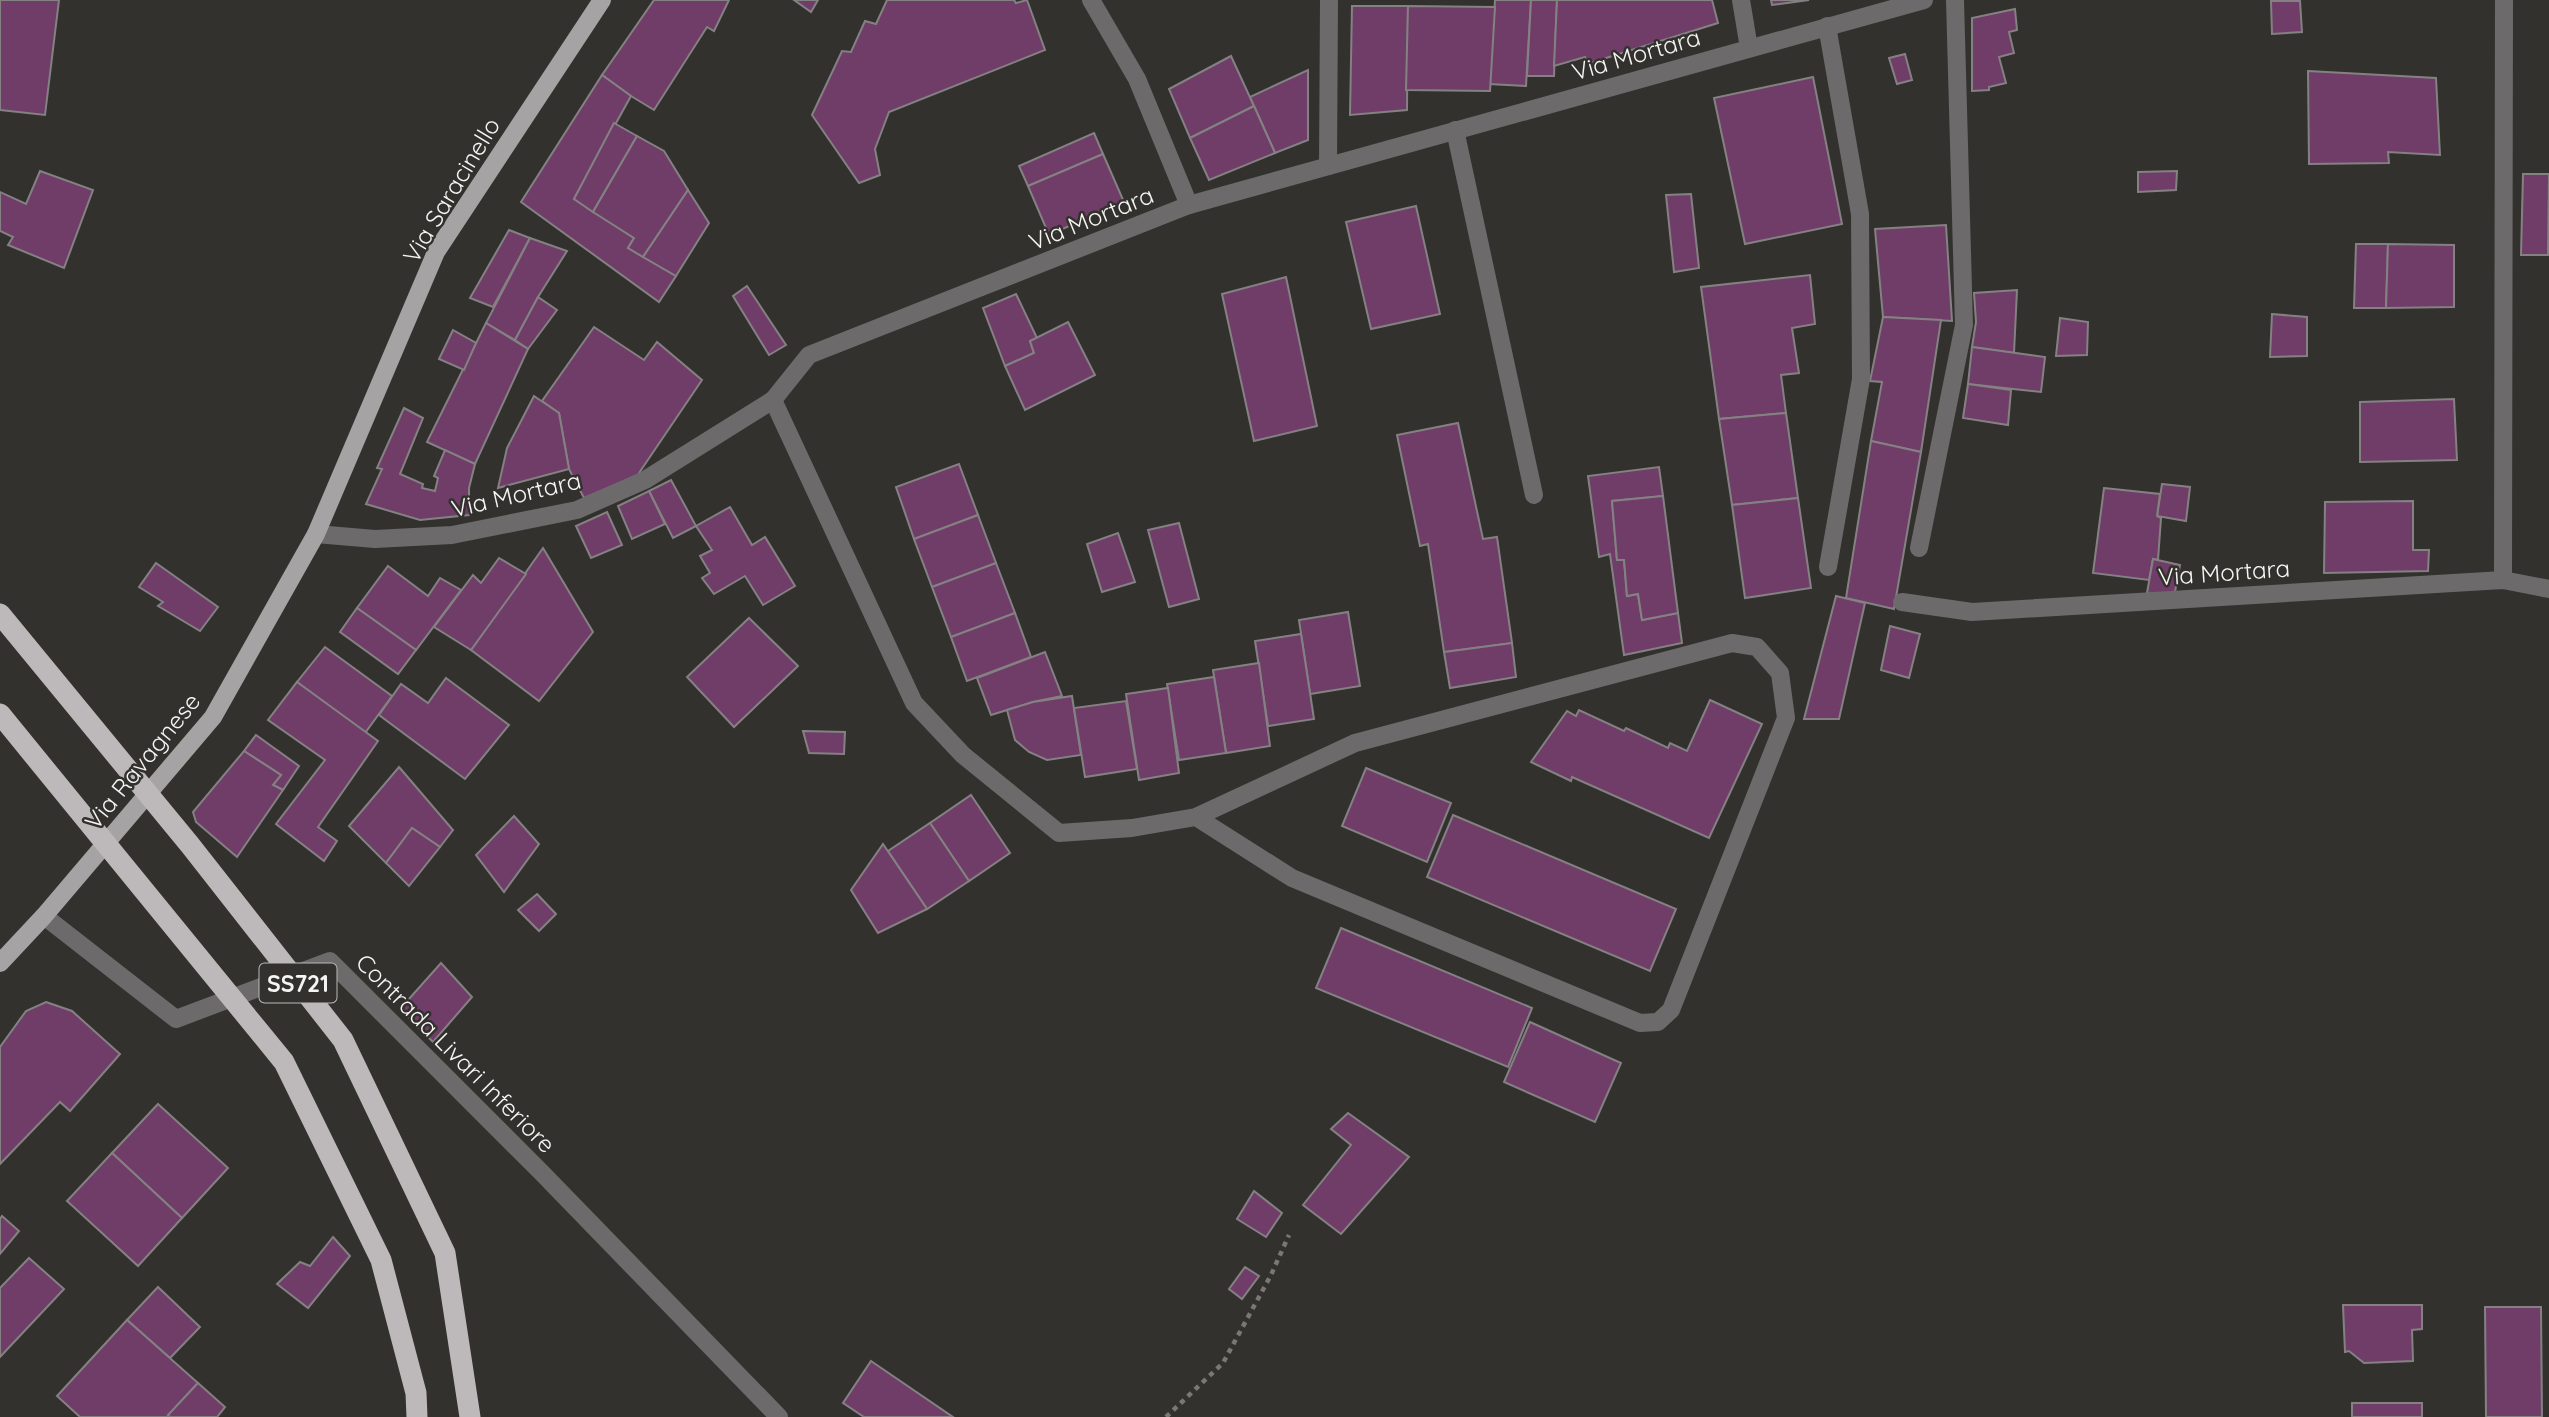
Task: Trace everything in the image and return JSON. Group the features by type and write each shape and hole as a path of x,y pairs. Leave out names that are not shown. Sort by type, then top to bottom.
{"highway":[{"name":"SS721","path":"0,614 190,845 343,1040 445,1253 470,1417"},
{"name":"SS721","path":"0,714 284,1062 381,1260 416,1393 417,1417"}],"main road":[{"name":"Via Saracinello","path":"316,534 436,252 602,0"},
{"name":"Via Ravagnese","path":"0,963 44,916 213,717 316,534"}],"street":[{"path":"1091,0 1137,79 1189,205"},
{"path":"1328,166 1329,0"},
{"path":"1741,0 1749,48"},
{"name":"Via Mortara","path":"316,534 375,539 453,535 578,510 645,480 773,400 809,355 1189,205 1924,0"},
{"path":"1919,548 1964,325 1955,0"},
{"path":"2503,580 2504,0"},
{"path":"1827,26 1860,214 1861,365 1861,379 1828,567"},
{"path":"1455,130 1534,495"},
{"path":"773,400 915,704 963,755 1059,833 1132,828 1196,817 1355,743 1732,643 1757,647 1780,673 1786,718 1671,1010 1658,1022 1640,1023 1293,878 1196,817"},
{"name":"Via Mortara","path":"1902,602 1972,612 2503,580 2549,589"},
{"name":"Contrada Livari Inferiore","path":"44,916 176,1019 330,961 533,1163 779,1417"}],"path":[{"path":"1166,1417 1223,1363 1271,1275 1289,1235"}],"building":[{"path":"0,0 59,0 45,115 0,110"},
{"path":"654,0 729,0 714,31 707,27 654,110 602,75"},
{"path":"794,0 818,0 811,12"},
{"path":"887,0 1014,0 1016,3 1027,0 1045,50 889,112 875,149 880,175 859,183 812,115 842,51 851,52 865,21 876,24"},
{"path":"1495,0 1531,0 1526,86 1489,84"},
{"path":"1531,0 1557,0 1554,76 1527,76"},
{"path":"1557,0 1712,0 1718,23 1587,64 1585,57 1554,66"},
{"path":"1771,0 1809,0 1772,5"},
{"path":"2271,1 2300,1 2302,32 2272,34"},
{"path":"1352,6 1408,6 1407,110 1350,115"},
{"path":"1408,6 1495,7 1490,91 1406,90"},
{"path":"2015,9 2017,30 2009,32 2014,53 1999,57 2006,83 1989,87 1989,90 1972,91 1972,18"},
{"path":"1905,54 1912,80 1897,84 1889,58"},
{"path":"1231,56 1254,106 1190,138 1169,89"},
{"path":"1308,70 1308,140 1275,153 1250,97"},
{"path":"2308,71 2436,78 2440,155 2388,152 2389,163 2309,164"},
{"path":"602,75 631,96 574,199 634,238 628,248 676,276 659,302 521,202"},
{"path":"1813,77 1842,224 1745,244 1714,98"},
{"path":"1254,106 1275,153 1209,180 1190,138"},
{"path":"614,123 637,136 593,212 574,199"},
{"path":"1094,133 1103,154 1028,186 1019,166"},
{"path":"637,136 664,151 688,190 643,257 628,248 634,238 593,212"},
{"path":"1103,154 1124,202 1049,235 1028,186"},
{"path":"40,171 93,190 64,268 8,245 13,237 0,231 0,192 26,204"},
{"path":"2177,171 2176,190 2138,192 2138,172"},
{"path":"2523,174 2549,174 2548,255 2521,255"},
{"path":"688,190 709,223 676,276 643,257"},
{"path":"1691,194 1699,268 1674,272 1666,195"},
{"path":"1416,206 1440,314 1371,329 1346,222"},
{"path":"1946,225 1952,321 1883,317 1875,229"},
{"path":"509,230 530,238 493,307 470,298"},
{"path":"530,238 567,251 515,340 486,323"},
{"path":"2356,244 2388,244 2386,308 2354,308"},
{"path":"2388,244 2454,245 2454,307 2386,308"},
{"path":"1810,275 1815,324 1792,328 1799,373 1781,375 1786,413 1719,419 1701,287"},
{"path":"1286,277 1317,426 1254,441 1222,294"},
{"path":"747,286 786,345 769,355 733,296"},
{"path":"2017,290 2014,353 1972,347 1976,322 1974,293"},
{"path":"1016,294 1037,338 1030,341 1034,353 1005,366 983,308"},
{"path":"538,297 557,310 528,349 515,340"},
{"path":"2272,314 2307,317 2307,356 2270,357"},
{"path":"1883,317 1941,320 1921,452 1871,441 1882,382 1870,381"},
{"path":"2060,318 2088,322 2087,355 2056,356"},
{"path":"1068,322 1095,375 1025,410 1005,366 1034,353 1030,341"},
{"path":"486,323 528,349 475,464 427,442"},
{"path":"594,327 644,360 657,342 702,380 637,476 584,498 569,469 559,413 542,401"},
{"path":"453,330 476,343 464,370 439,359"},
{"path":"1972,347 2045,357 2041,392 1968,384"},
{"path":"1968,384 2011,390 2008,425 1963,418"},
{"path":"534,396 559,413 569,469 498,488 507,448"},
{"path":"2454,399 2457,460 2360,462 2360,402"},
{"path":"404,408 423,418 400,474 423,484 422,488 435,491 438,478 434,476 445,450 475,464 469,488 469,515 420,520 366,504 382,469 377,468"},
{"path":"1786,413 1798,498 1732,505 1719,419"},
{"path":"1458,423 1483,539 1497,537 1512,643 1444,652 1428,544 1420,546 1397,435"},
{"path":"1871,441 1921,452 1894,609 1846,598"},
{"path":"959,464 978,515 914,539 896,487"},
{"path":"1659,467 1663,496 1612,501 1617,560 1624,560 1627,596 1638,594 1642,620 1678,613 1682,643 1624,655 1610,554 1599,557 1588,476"},
{"path":"671,480 696,526 673,538 649,491"},
{"path":"2162,484 2190,487 2186,521 2157,516"},
{"path":"2104,488 2160,494 2157,516 2161,518 2158,560 2153,559 2149,580 2093,573"},
{"path":"649,491 665,524 632,539 618,506"},
{"path":"1663,496 1678,613 1642,620 1638,594 1627,596 1624,560 1617,560 1612,501"},
{"path":"1798,498 1811,588 1745,598 1732,505"},
{"path":"2413,501 2413,550 2429,550 2428,571 2324,573 2325,502"},
{"path":"730,507 752,545 765,537 795,586 763,605 745,576 714,594 702,578 710,573 700,556 712,550 696,526"},
{"path":"607,512 622,545 591,558 576,526"},
{"path":"978,515 996,563 932,587 914,539"},
{"path":"1179,523 1199,599 1169,607 1148,530"},
{"path":"1118,533 1135,582 1102,592 1087,544"},
{"path":"543,548 593,632 539,701 471,650"},
{"path":"499,558 526,574 471,650 434,627 473,575 481,583"},
{"path":"2153,559 2180,565 2174,597 2147,593"},
{"path":"156,563 218,607 200,631 158,606 163,602 139,587"},
{"path":"996,563 1015,613 951,637 932,587"},
{"path":"388,566 428,596 440,578 461,590 416,650 357,608"},
{"path":"1836,596 1865,603 1839,719 1804,719"},
{"path":"357,608 416,650 398,674 340,632"},
{"path":"1348,612 1360,686 1310,694 1299,620"},
{"path":"1015,613 1031,657 967,681 951,637"},
{"path":"749,618 798,666 734,727 687,677"},
{"path":"1890,626 1920,634 1909,678 1881,670"},
{"path":"1301,634 1314,719 1268,726 1255,641"},
{"path":"1512,643 1516,677 1450,688 1444,652"},
{"path":"325,647 392,696 365,733 297,682"},
{"path":"1045,652 1062,696 991,715 977,678"},
{"path":"1259,663 1270,746 1226,753 1213,670"},
{"path":"1214,677 1226,753 1179,760 1167,684"},
{"path":"446,678 509,725 465,779 379,715 401,684 428,703"},
{"path":"297,682 378,741 318,827 337,841 324,861 276,824 325,760 268,720"},
{"path":"1168,688 1179,773 1139,780 1126,694"},
{"path":"1072,696 1081,755 1047,760 1029,752 1015,740 1007,710 1033,702"},
{"path":"1710,700 1762,724 1709,838 1572,777 1571,781 1531,762 1567,711 1576,716 1579,710 1668,748 1670,743 1687,751"},
{"path":"1126,701 1137,769 1085,777 1074,708"},
{"path":"803,731 845,732 844,754 809,753"},
{"path":"256,735 299,766 283,790 273,785 281,775 244,751"},
{"path":"244,751 281,775 273,785 283,790 237,857 196,822 193,812"},
{"path":"399,767 453,830 440,847 412,828 386,863 349,826"},
{"path":"1366,768 1451,803 1427,862 1342,826"},
{"path":"971,795 1010,853 969,881 930,823"},
{"path":"1453,815 1676,909 1650,971 1427,877"},
{"path":"514,816 539,844 504,892 476,855"},
{"path":"930,823 969,881 927,909 888,851"},
{"path":"412,828 440,847 409,886 386,863"},
{"path":"883,844 927,909 878,933 851,890"},
{"path":"537,894 556,914 539,931 518,910"},
{"path":"1341,928 1532,1008 1508,1067 1316,988"},
{"path":"441,963 472,997 433,1042 400,1009"},
{"path":"46,1002 72,1011 120,1054 70,1111 60,1102 0,1164 0,1047 26,1011"},
{"path":"1530,1022 1621,1063 1595,1122 1504,1082"},
{"path":"158,1104 228,1168 182,1218 112,1153"},
{"path":"1348,1113 1409,1157 1341,1234 1303,1205 1351,1145 1331,1129"},
{"path":"112,1153 182,1218 138,1266 67,1201"},
{"path":"1254,1191 1282,1213 1266,1237 1237,1219"},
{"path":"2,1216 19,1231 0,1254 0,1219"},
{"path":"333,1237 350,1256 308,1308 277,1284 300,1262 310,1266"},
{"path":"29,1258 64,1289 0,1357 0,1288"},
{"path":"1245,1267 1259,1276 1242,1299 1229,1289"},
{"path":"158,1287 200,1327 170,1358 127,1320"},
{"path":"2343,1305 2422,1305 2422,1329 2412,1330 2413,1361 2364,1363 2349,1351 2345,1352"},
{"path":"2485,1307 2541,1307 2542,1417 2486,1417"},
{"path":"127,1320 198,1383 167,1417 80,1417 57,1396"},
{"path":"871,1361 953,1417 864,1417 843,1403"},
{"path":"198,1383 225,1407 217,1417 170,1417 168,1415"},
{"path":"2352,1403 2422,1403 2422,1417 2352,1417"}]}
